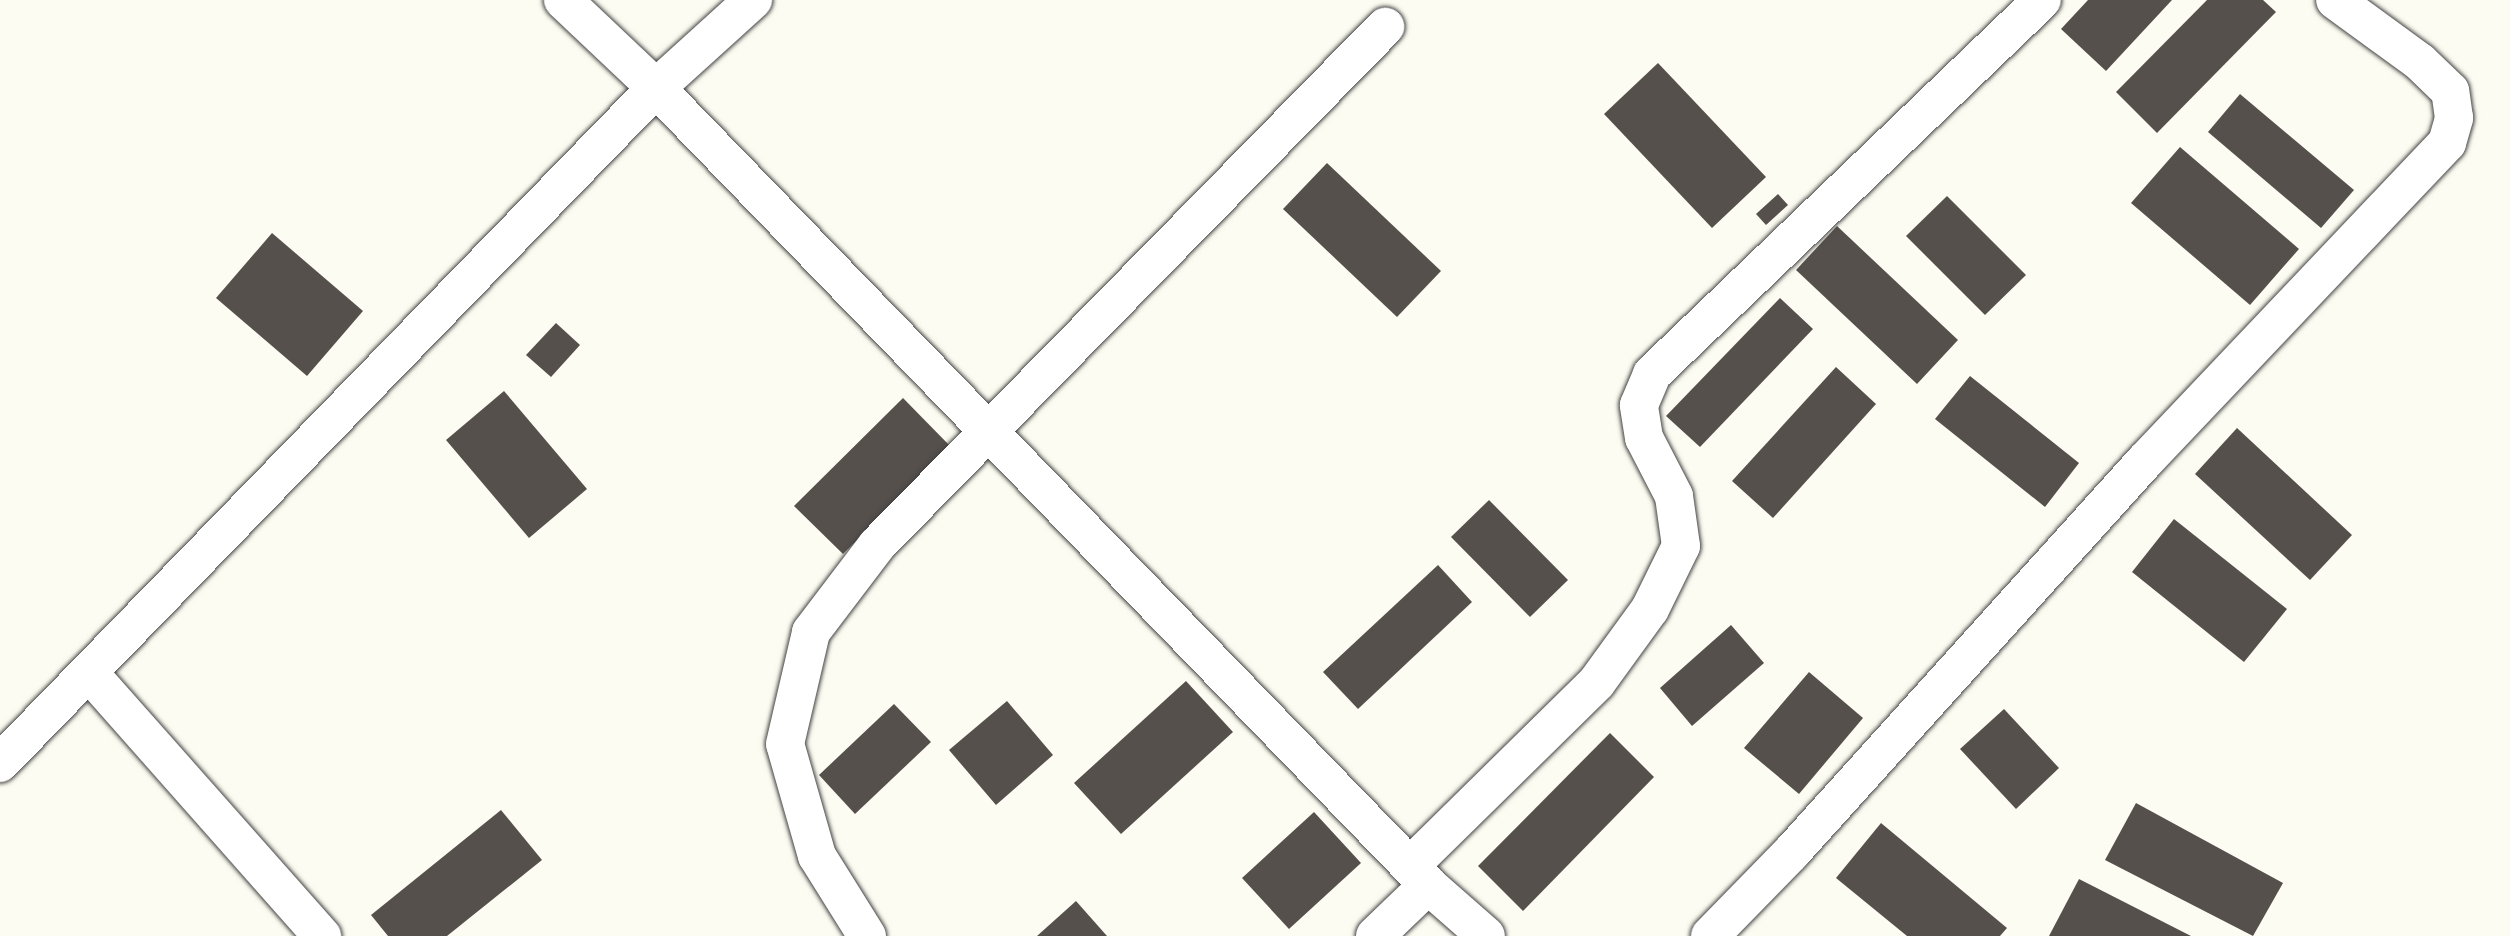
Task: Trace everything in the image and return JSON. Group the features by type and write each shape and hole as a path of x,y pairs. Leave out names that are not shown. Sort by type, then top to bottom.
{"street":[{"path":"563,0 656,88 1419,875 1486,936"},
{"path":"0,763 91,675 656,88 753,0"},
{"path":"1375,936 1419,875 1597,682 1656,596 1681,546 1674,496 1644,438 1639,405 1653,374 2042,0"},
{"path":"1710,936 1791,853 2145,461 2447,143 2454,118 2450,91 2420,62 2335,0"},
{"path":"867,936 817,856 785,744 811,632 877,545 991,433 1385,27"},
{"path":"91,675 322,936"}],"building":[{"path":"2088,0 2172,0 2106,71 2061,29"},
{"path":"2207,0 2263,0 2276,12 2157,133 2116,92"},
{"path":"1658,63 1766,177 1712,228 1604,114"},
{"path":"2240,94 2354,190 2321,228 2208,132"},
{"path":"2180,147 2299,249 2250,305 2131,203"},
{"path":"1327,163 1441,271 1397,317 1283,209"},
{"path":"1778,194 1788,205 1766,225 1756,214"},
{"path":"1947,196 2026,275 1985,315 1906,236"},
{"path":"1837,226 1958,340 1917,384 1796,270"},
{"path":"272,233 363,311 307,376 216,298"},
{"path":"1780,298 1813,329 1700,447 1666,416"},
{"path":"556,323 580,345 551,377 526,355"},
{"path":"1836,367 1876,404 1773,518 1732,481"},
{"path":"1970,376 2079,463 2045,507 1935,419"},
{"path":"504,391 587,489 529,538 446,440"},
{"path":"903,398 951,447 843,554 794,506"},
{"path":"2237,428 2352,535 2310,580 2195,474"},
{"path":"1489,500 1568,580 1530,617 1451,537"},
{"path":"2174,519 2287,609 2244,662 2132,572"},
{"path":"1438,565 1472,602 1358,709 1323,672"},
{"path":"1731,625 1764,663 1692,726 1660,688"},
{"path":"1809,672 1863,718 1799,794 1744,748"},
{"path":"1186,681 1233,732 1121,834 1074,783"},
{"path":"1007,701 1053,755 996,805 949,750"},
{"path":"894,704 931,742 855,814 819,775"},
{"path":"2004,709 2059,768 2016,809 1960,749"},
{"path":"1610,733 1654,777 1523,911 1478,866"},
{"path":"2136,803 2283,883 2253,936 2105,860"},
{"path":"501,810 542,860 447,936 388,936 371,915"},
{"path":"1314,812 1361,863 1289,929 1242,878"},
{"path":"1881,823 2007,928 2000,936 1907,936 1836,878"},
{"path":"2079,879 2191,936 2049,936"},
{"path":"1076,901 1107,936 1037,936"}]}
